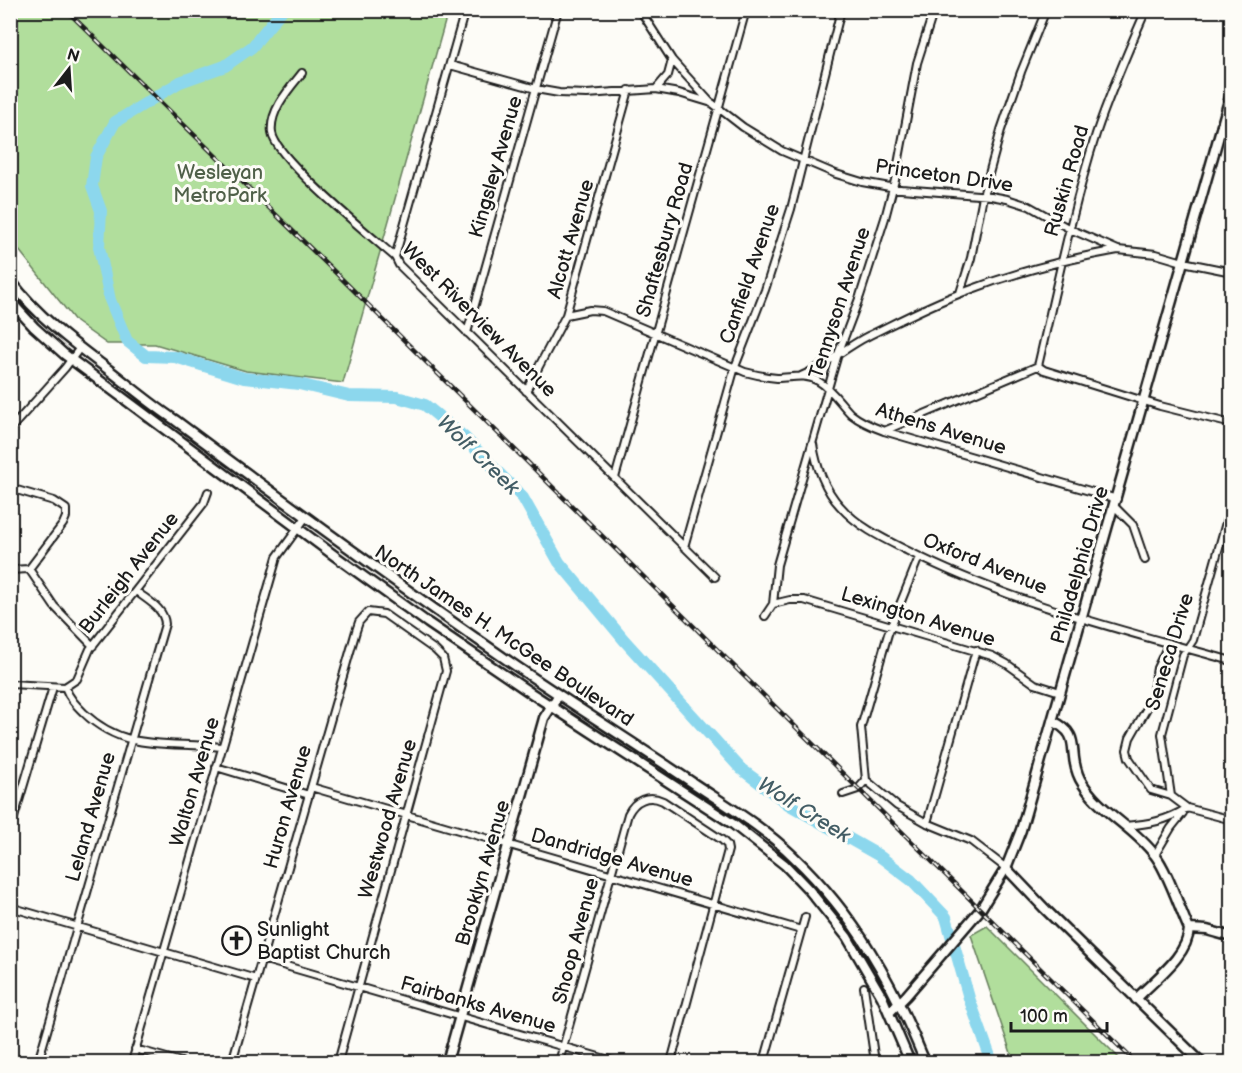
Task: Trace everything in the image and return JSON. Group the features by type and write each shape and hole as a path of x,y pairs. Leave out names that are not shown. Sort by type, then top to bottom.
{"main road":[{"name":"Philadelphia Drive","path":"889,1013 980,910 1006,868 1023,825 1232,90"},
{"name":"North James H. McGee Boulevard","path":"10,280 42,315 80,349 152,405 375,569 558,696 742,816 793,856 834,900 870,949 900,1002 926,1062"},
{"name":"North James H. McGee Boulevard","path":"10,302 71,360 297,528 428,623 733,824 791,870 832,916 847,937 889,1013 910,1062"},
{"name":"Brooklyn Avenue","path":"447,1062 544,718 558,696"},
{"path":"1052,721 1070,732 1073,758 1080,780 1107,811 1155,855 1189,929 1189,938 1184,950 1136,999"},
{"path":"1006,868 1201,1062"},
{"path":"1189,929 1207,930 1232,937"}],"street":[{"path":"394,257 465,10"},
{"name":"Kingsley Avenue","path":"467,333 558,10"},
{"path":"640,10 672,60 712,103"},
{"name":"Shaftesbury Road","path":"615,478 746,10"},
{"name":"Canfield Avenue","path":"684,547 735,367 778,253 804,161 841,10"},
{"name":"Tennyson Avenue","path":"772,604 777,565 838,354 878,243 893,188 917,63 934,10"},
{"path":"960,294 971,258 983,196 1012,94 1046,10"},
{"name":"Ruskin Road","path":"1038,366 1062,261 1090,157 1105,110 1146,10"},
{"path":"656,89 668,75 672,60"},
{"name":"Princeton Drive","path":"450,65 536,89 575,94 656,89 712,103 762,140 836,174 893,188 1007,199 1029,206 1070,229 1118,250 1156,254 1232,272"},
{"name":"West Riverview Avenue","path":"302,73 287,92 272,120 272,135 278,148 394,257 399,265 467,333 715,577"},
{"name":"Alcott Avenue","path":"526,390 566,315 629,90"},
{"path":"801,376 824,365 864,338 960,294 1062,261 1118,250"},
{"name":"Athens Avenue","path":"566,315 590,310 603,311 735,367 766,377 801,376 819,381 858,419 884,431 1116,503"},
{"path":"14,426 80,349"},
{"path":"884,431 1038,366 1044,370 1160,406 1232,424"},
{"name":"Oxford Avenue","path":"813,441 815,458 824,480 840,507 862,526 919,556 1004,593 1081,618 1232,661"},
{"path":"10,488 59,503 66,509 67,515 63,524 29,569 10,570"},
{"name":"Burleigh Avenue","path":"64,687 77,679 90,649 204,504 208,492"},
{"name":"Seneca Drive","path":"1171,796 1162,734 1183,655 1193,640 1232,501"},
{"path":"1116,503 1133,525 1145,560"},
{"name":"Walton Avenue","path":"132,1062 277,557 306,517"},
{"path":"919,556 892,626 861,727 866,780 897,806 927,823 971,841 1006,868"},
{"path":"29,569 54,606 93,646"},
{"name":"Leland Avenue","path":"38,1062 165,624 164,614 136,591"},
{"name":"Lexington Avenue","path":"772,604 804,600 976,650 1007,664 1035,684 1060,692"},
{"path":"765,616 772,604"},
{"name":"Huron Avenue","path":"232,1062 359,622 368,612 381,612 412,633"},
{"name":"Westwood Avenue","path":"338,1062 446,671 443,658 439,653 412,633"},
{"path":"1169,643 1157,668 1150,702 1130,738 1127,750 1129,758 1151,790 1171,796 1187,808 1232,820"},
{"path":"927,823 976,650"},
{"path":"10,684 64,687 68,696 93,720 103,728 130,740 222,747"},
{"path":"10,831 53,687"},
{"name":"Dandridge Avenue","path":"216,767 407,815 801,930"},
{"path":"843,794 858,789 866,780"},
{"name":"Shoop Avenue","path":"559,1062 628,814 634,805 643,799 652,798 663,801 722,840 728,848 728,855 714,905"},
{"path":"1125,826 1161,821 1187,808"},
{"path":"1155,855 1171,828 1187,808"},
{"path":"671,1062 714,905"},
{"path":"10,907 256,979"},
{"path":"764,1062 805,917"},
{"name":"Fairbanks Avenue","path":"262,959 616,1062"},
{"path":"864,987 875,1062"},
{"path":"135,1049 181,1062"}],"green space":[{"name":"Wesleyan MetroPark","path":"10,11 448,11 343,383 246,371 155,344 107,344 76,322 11,240"},
{"path":"987,926 1123,1062 1014,1062 971,935"}],"waterway":[{"name":"Wolf Creek","path":"282,10 252,47 225,66 180,82 115,122 96,157 92,186 101,211 99,247 110,300 127,341 146,356 175,357 244,378 299,384 349,396 397,397 425,405 465,438 523,498 559,562 624,640 741,769 788,804 878,855 911,880 946,917 969,998 992,1062"}],"railway":[{"path":"66,10 341,278 1135,1062"}],"place":[{"name":"Sunlight Baptist Church","path":"236,941"}]}
